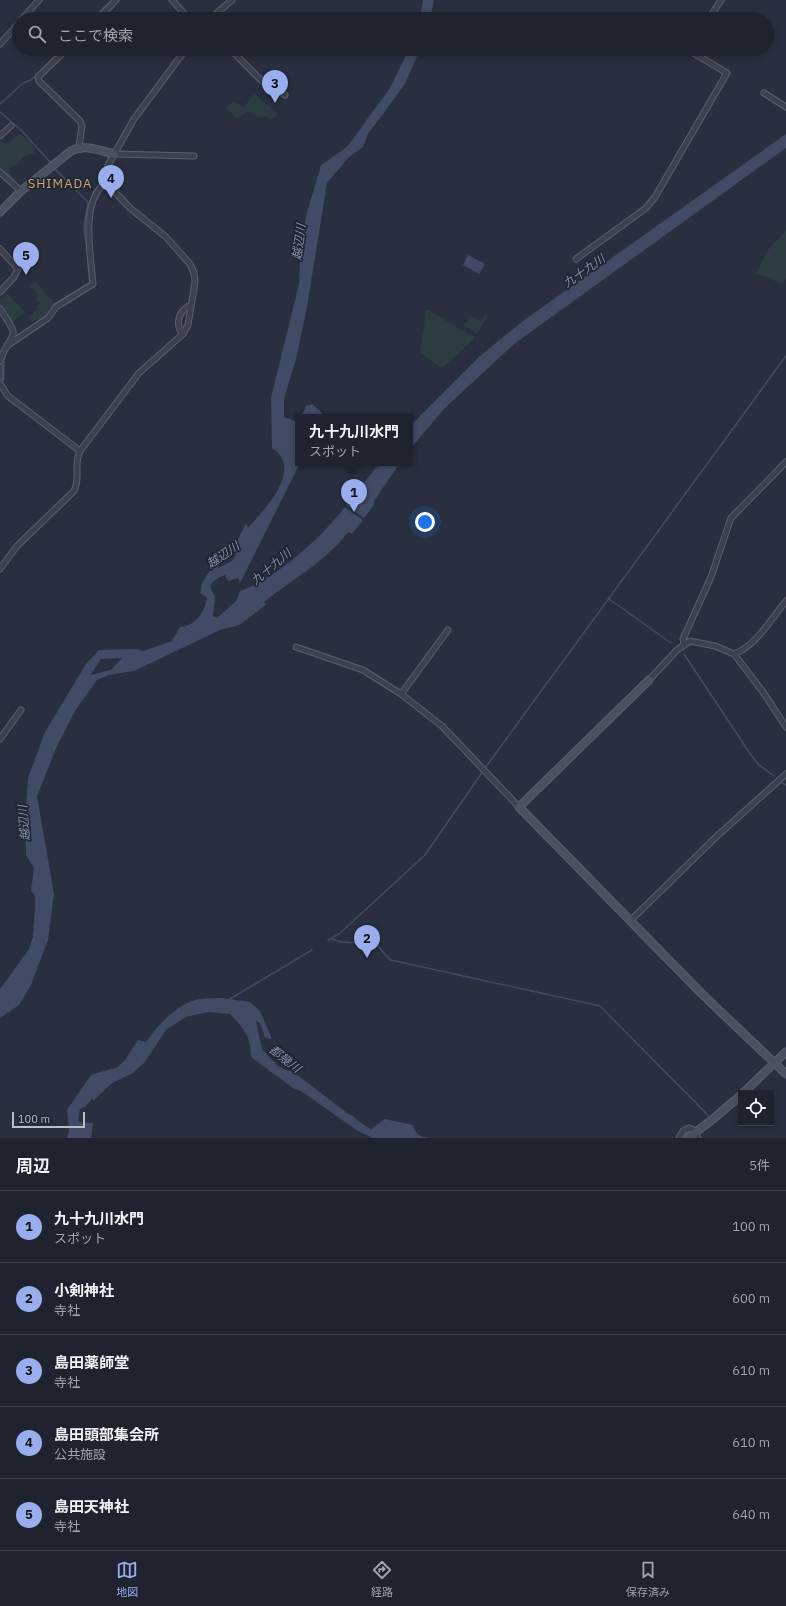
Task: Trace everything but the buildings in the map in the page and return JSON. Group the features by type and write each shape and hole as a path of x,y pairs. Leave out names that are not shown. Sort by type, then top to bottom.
{"street":[{"path":"28,12 39,0"},
{"path":"105,12 116,0"},
{"path":"172,0 183,12"},
{"path":"218,12 232,0"},
{"path":"713,12 721,0"},
{"path":"0,44 12,30"},
{"path":"60,56 38,77 39,81 80,121 82,126 79,147"},
{"path":"0,569 17,546 74,491 78,480 76,460 80,451 144,366 183,334 188,325 195,282 194,273 187,259 166,238 130,208 107,182 106,171 134,119 181,56"},
{"path":"237,56 262,81 285,95"},
{"path":"576,259 646,208 655,197 727,73 698,56"},
{"path":"764,93 786,107"},
{"path":"0,136 11,126"},
{"path":"0,212 21,191 64,156 79,147 87,147 114,154 194,156"},
{"path":"0,172 21,191"},
{"path":"8,345 48,318 56,308 93,284 88,228 95,197 107,182"},
{"path":"0,249 18,269 14,277 0,292"},
{"path":"183,334 179,329 178,321 183,311 191,305"},
{"path":"0,309 14,329 14,336 0,361"},
{"path":"0,366 0,377"},
{"path":"0,384 8,396 80,451"},
{"path":"684,644 683,639 711,577 731,518 786,462"},
{"path":"734,654 756,640 786,602"},
{"path":"400,694 448,630"},
{"path":"519,807 684,644 690,641 715,646 734,654 764,692 786,727"},
{"path":"296,647 363,670 400,694 442,726 702,994 786,1074"},
{"path":"0,739 21,710"},
{"path":"630,921 716,836 786,774"},
{"path":"746,1090 786,1052"},
{"path":"688,1138 697,1136 738,1098"},
{"path":"679,1138 685,1129 689,1128 697,1136"}],"shaded area":[{"path":"255,94 278,114 272,120 264,116 258,118 249,111 236,119 226,107 234,101 243,107"},
{"path":"19,133 31,142 35,150 34,153 22,158 19,163 11,168 9,172 16,180 15,183 3,176 3,171 0,169 0,141 8,144"},
{"path":"786,230 786,279 782,284 756,273 768,250"},
{"path":"35,281 54,303 46,315 33,322 29,317 37,309 36,307 40,303 36,299 39,296 30,286"},
{"path":"8,294 25,312 12,322 0,306 0,300"},
{"path":"428,310 474,337 473,340 442,368 420,353 426,311"},
{"path":"485,314 488,316 478,332 476,333 464,326 470,315 480,321"}],"water":[{"path":"423,0 434,0 431,12 421,12"},
{"path":"406,56 417,56 405,84 368,134 363,147 349,157 327,183 307,307 296,359 284,398 284,417 295,421 295,466 298,466 240,583 238,578 228,581 225,575 215,580 210,586 215,597 213,616 217,618 236,601 240,591 269,577 297,556 324,531 345,507 363,520 352,534 348,532 330,552 264,602 266,605 239,625 220,630 134,671 109,675 97,680 75,711 57,746 37,796 54,894 48,940 31,985 19,1005 0,1018 0,989 29,949 33,937 35,896 31,891 34,868 26,855 26,810 28,778 45,732 86,664 99,650 137,649 143,651 172,641 180,627 190,624 198,618 202,613 207,597 200,593 202,583 216,561 221,561 218,568 232,561 236,555 233,550 246,523 248,528 263,511 278,489 283,478 284,467 281,457 272,448 271,398 299,284 300,260 306,216 321,165 347,147 390,88","holes":["122,658 111,670 90,675 101,659"]},
{"path":"786,134 786,148 514,344 445,408 413,445 413,423 480,356 523,321"},
{"path":"468,255 485,264 479,274 463,265"},
{"path":"312,404 322,413 302,414 306,406"},
{"path":"378,466 398,466 374,501 374,505 364,518 346,505"},
{"path":"222,998 250,1002 260,1011 272,1039 265,1038 260,1023 256,1021 262,1049 277,1065 285,1070 292,1071 364,1125 371,1129 385,1119 413,1125 418,1134 429,1138 373,1138 358,1131 301,1091 293,1088 251,1057 250,1044 246,1033 230,1014 208,1012 186,1017 166,1030 145,1062 133,1073 112,1083 93,1101 92,1098 86,1106 80,1109 78,1121 93,1123 91,1138 67,1138 69,1131 67,1110 91,1075 118,1067 125,1060 138,1040 146,1042 162,1022 184,1005 200,999"}],"waterway":[{"path":"99,12 112,0"},
{"path":"0,104 23,83 31,80 55,56"},
{"path":"0,112 21,130 51,163"},
{"path":"54,168 88,202 84,227 87,250"},
{"path":"51,310 54,304 90,283 88,263"},
{"path":"24,331 47,315"},
{"path":"485,768 786,356"},
{"path":"2,383 4,378 4,358"},
{"path":"609,599 671,643"},
{"path":"684,654 751,755 759,765 774,776"},
{"path":"328,940 339,934 425,855 483,771"},
{"path":"782,783 786,785"},
{"path":"331,939 342,942 375,944 391,960 600,1006 708,1116"},
{"path":"230,999 312,950"}],"place":[{"name":"島田薬師堂","path":"275,103"},
{"name":"島田頭部集会所","path":"111,198"},
{"name":"島田天神社","path":"26,275"},
{"name":"九十九川水門","path":"354,512"},
{"name":"小剣神社","path":"367,958"}],"district":[{"name":"SHIMADA","path":"60,183"}],"water label":[{"name":"越辺川","path":"299,242"},
{"name":"九十九川","path":"584,271"},
{"name":"越辺川","path":"223,555"},
{"name":"九十九川","path":"271,567"},
{"name":"越辺川","path":"24,823"},
{"name":"都幾川","path":"285,1059"}]}
